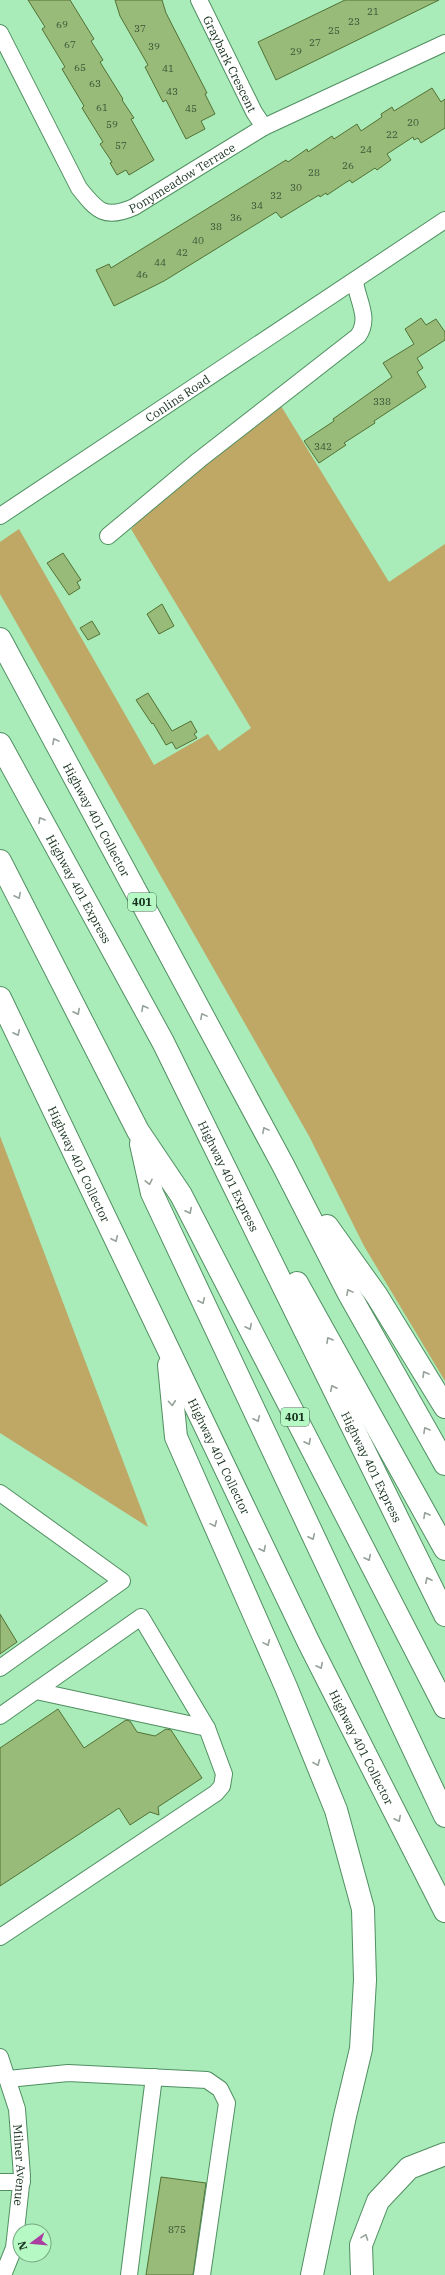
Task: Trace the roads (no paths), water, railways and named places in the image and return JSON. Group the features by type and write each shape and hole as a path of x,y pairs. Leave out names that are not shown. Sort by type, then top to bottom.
{"highway":[{"name":"Highway 401 Collector","path":"0,639 283,1164 348,1292 445,1464"},
{"name":"Highway 401 Express","path":"0,744 163,1042 445,1615"},
{"name":"401","path":"0,861 138,1131 180,1195 445,1707"},
{"name":"Highway 401 Collector","path":"0,998 167,1350 309,1643 445,1911"},
{"path":"163,1042 445,1549"},
{"path":"138,1131 152,1193 445,1816"},
{"path":"283,1164 378,1296 445,1407"},
{"path":"167,1350 176,1436 286,1686 336,1810 363,1909 366,1980 361,2049 345,2116 312,2275"},
{"path":"362,2275 361,2245 378,2201 409,2168 445,2154"}],"street":[{"name":"Graybark Crescent","path":"199,0 254,112 264,127"},
{"name":"Ponymeadow Terrace","path":"0,34 79,188 93,206 103,212 121,213 134,207 264,127 445,43"},
{"name":"Conlins Road","path":"0,516 445,220"},
{"path":"108,536 199,460 358,336 363,330 365,320 356,294 355,281"},
{"path":"0,1493 122,1581 0,1668"},
{"path":"0,1716 141,1617 207,1728 224,1774 222,1786 216,1794 0,1937"},
{"path":"36,1691 207,1728"},
{"name":"Milner Avenue","path":"0,2056 17,2109 22,2182 14,2248 3,2275"},
{"path":"8,2079 68,2073 154,2077 207,2080 220,2089 227,2103 202,2275"},
{"path":"129,2275 154,2077"},
{"path":"0,2182 22,2182"}]}
